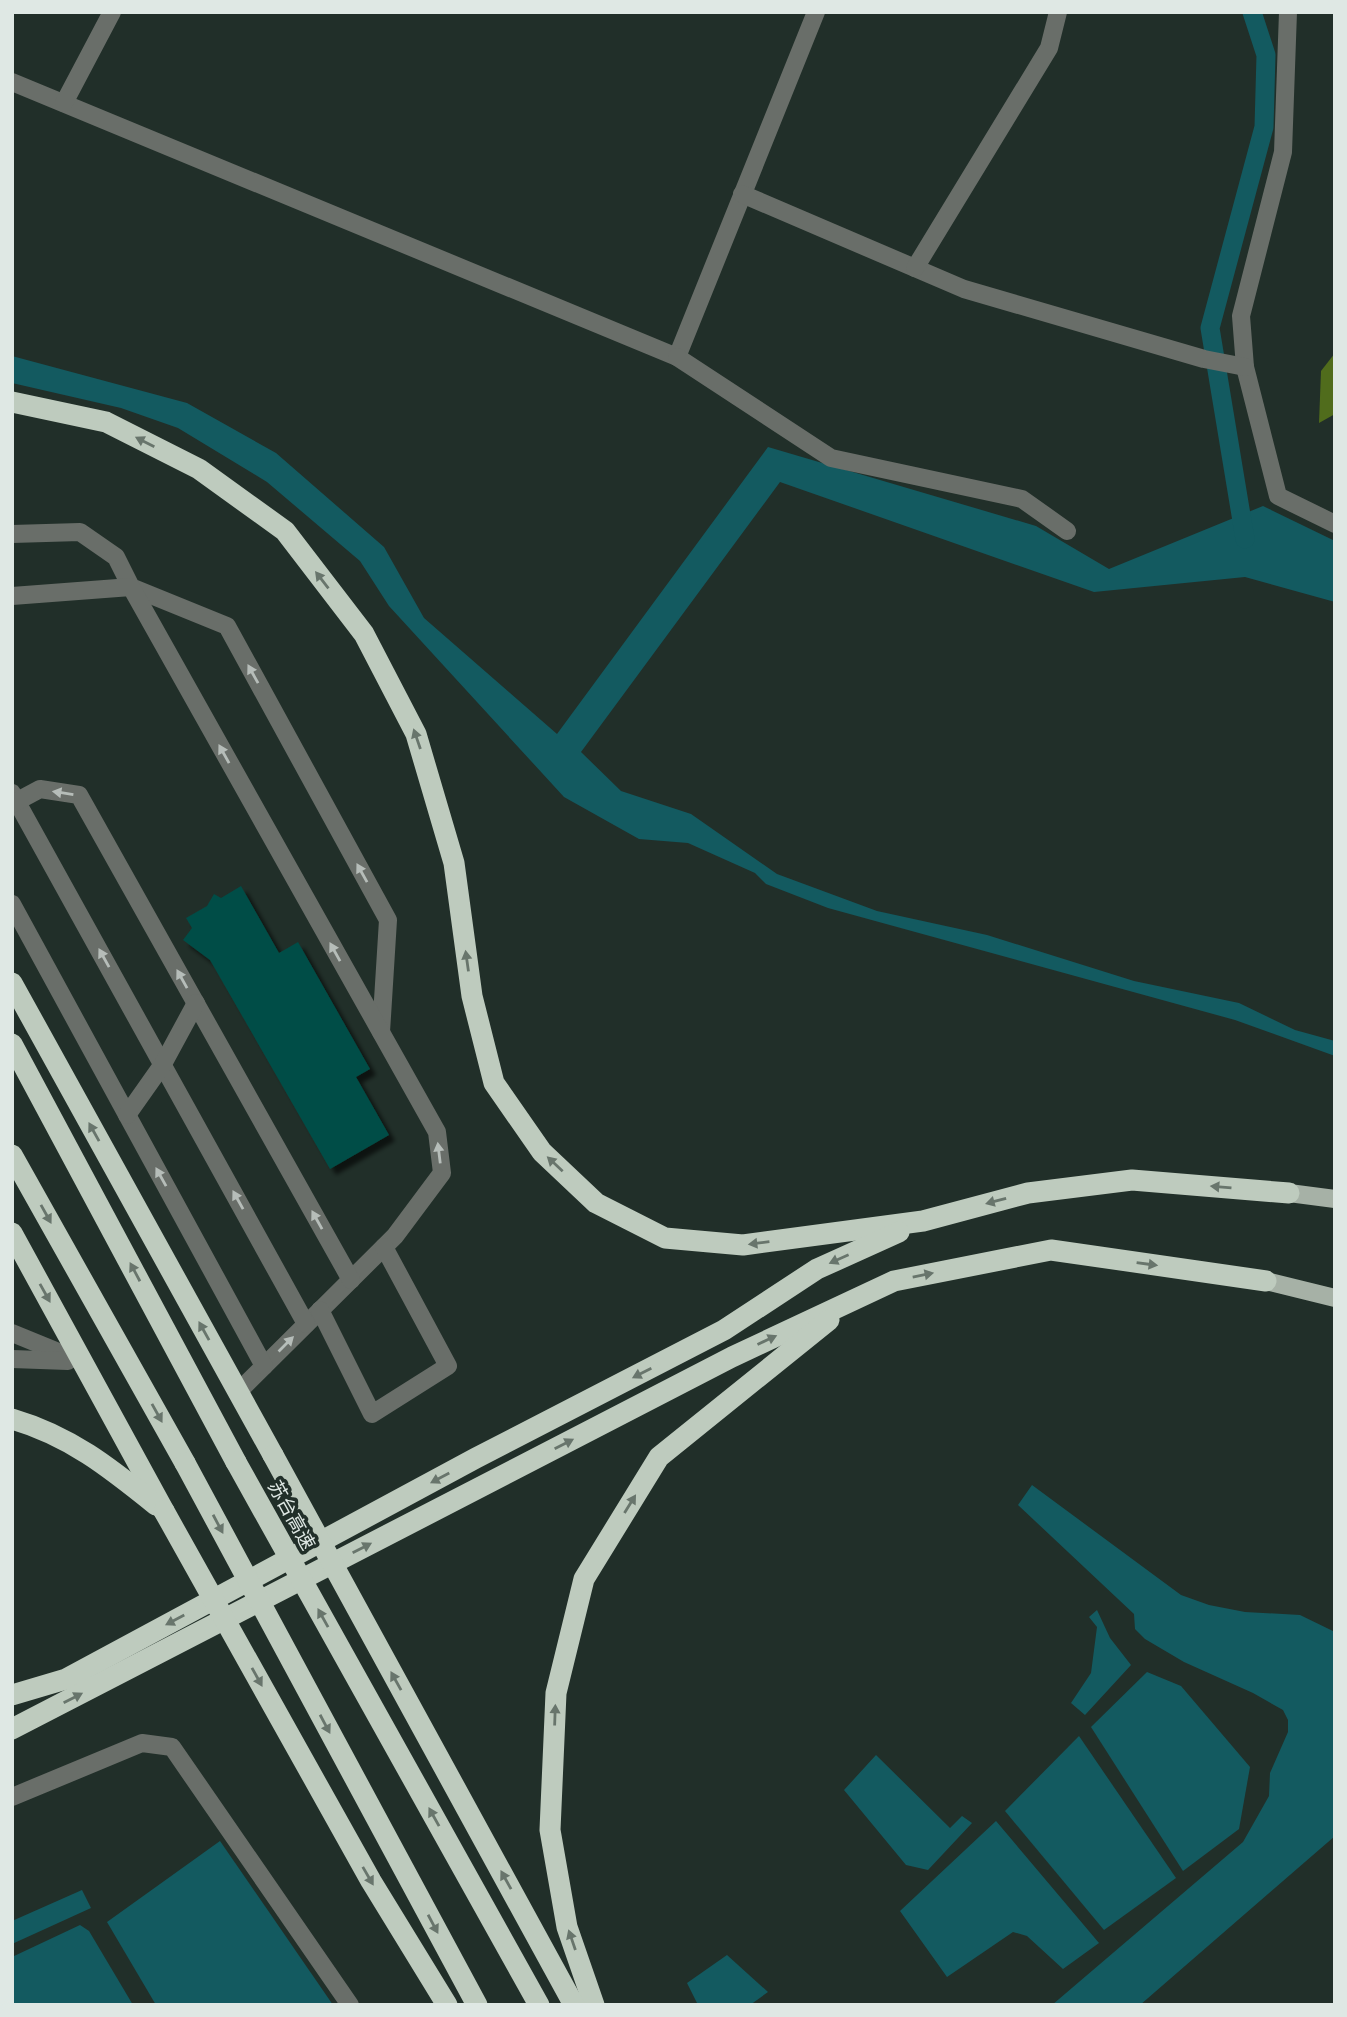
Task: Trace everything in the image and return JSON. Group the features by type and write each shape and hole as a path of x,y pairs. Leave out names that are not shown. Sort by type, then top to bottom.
{"highway":[{"path":"12,402 106,422 200,469 285,531 364,634 416,734 450,850 472,996 494,1083 542,1152 596,1203 665,1238 743,1245 923,1221 1028,1193 1132,1180 1289,1193"},
{"path":"12,983 574,2005"},
{"name":"苏台高速","path":"12,1044 236,1462 538,2005"},
{"path":"12,1155 185,1464 477,2005"},
{"path":"12,1695 66,1679 476,1458 723,1331 817,1269 923,1221"},
{"path":"12,1233 371,1881 447,2005"},
{"path":"12,1729 732,1357 894,1281 1051,1250 1266,1281"},
{"path":"594,2005 567,1927 550,1830 556,1693 584,1579 659,1457 859,1297"},
{"path":"12,1419 48,1429 106,1465 164,1511"}],"main road":[{"path":"1289,1193 1335,1199"},
{"path":"1266,1281 1335,1298"}],"street":[{"path":"64,103 112,12"},
{"path":"677,357 817,12"},
{"path":"915,268 1049,48 1058,12"},
{"path":"1288,12 1283,152 1241,316 1245,367 1278,496 1335,524"},
{"path":"12,82 677,357 831,458 1022,499 1068,531"},
{"path":"743,194 964,289 1204,359 1245,367"},
{"path":"12,534 80,532 116,557 436,1132 442,1173 384,1247 238,1392"},
{"path":"12,596 131,587 227,626 388,920 381,1032"},
{"path":"306,1324 14,800 40,789 79,795 351,1280"},
{"path":"12,904 264,1366"},
{"path":"127,1115 163,1064 196,1003"},
{"path":"320,1310 372,1414 448,1366 384,1247"},
{"path":"12,1333 83,1362"},
{"path":"12,1359 83,1362"},
{"path":"12,1797 142,1743 172,1747 350,2005"}],"green space":[{"path":"1335,353 1335,414 1319,423 1321,371"}],"water":[{"path":"12,356 187,403 276,453 384,547 424,618 557,734 768,447 1036,526 1109,569 1263,506 1335,541 1335,602 1245,577 1094,592 780,482 581,752 621,791 691,814 777,874 877,911 987,935 1134,981 1239,1003 1295,1030 1335,1041 1335,1056 1235,1020 828,908 766,884 755,873 688,843 639,839 564,797 389,606 360,561 267,482 178,428 121,408 12,383"},
{"path":"1032,1485 1181,1595 1209,1605 1245,1612 1300,1615 1335,1632 1335,1836 1140,2005 1052,2005 1243,1842 1269,1796 1270,1773 1288,1732 1288,1720 1283,1710 1253,1693 1184,1662 1145,1639 1135,1629 1134,1614 1018,1505"},
{"path":"1097,1610 1110,1638 1131,1665 1085,1715 1071,1703 1091,1673 1097,1627 1089,1617"},
{"path":"1147,1672 1181,1686 1250,1767 1239,1829 1183,1871 1091,1727"},
{"path":"1079,1736 1176,1878 1104,1930 1005,1811"},
{"path":"876,1755 950,1828 962,1816 972,1823 928,1870 906,1865 844,1790"},
{"path":"996,1821 1099,1943 1063,1969 1027,1936 1013,1932 947,1977 900,1911"},
{"path":"220,1841 333,2005 156,2005 107,1922"},
{"path":"82,1890 91,1908 12,1944 12,1921"},
{"path":"80,1925 89,1931 133,2005 12,2005 12,1957"},
{"path":"727,1955 768,1992 750,2005 698,2005 687,1983"}],"building":[{"path":"241,886 279,953 298,942 370,1069 356,1077 389,1135 330,1169 210,960 183,940 192,928 186,918 207,906 214,894 221,898"}],"waterway":[{"path":"1245,539 1210,328 1264,127 1266,55 1252,12"}]}
